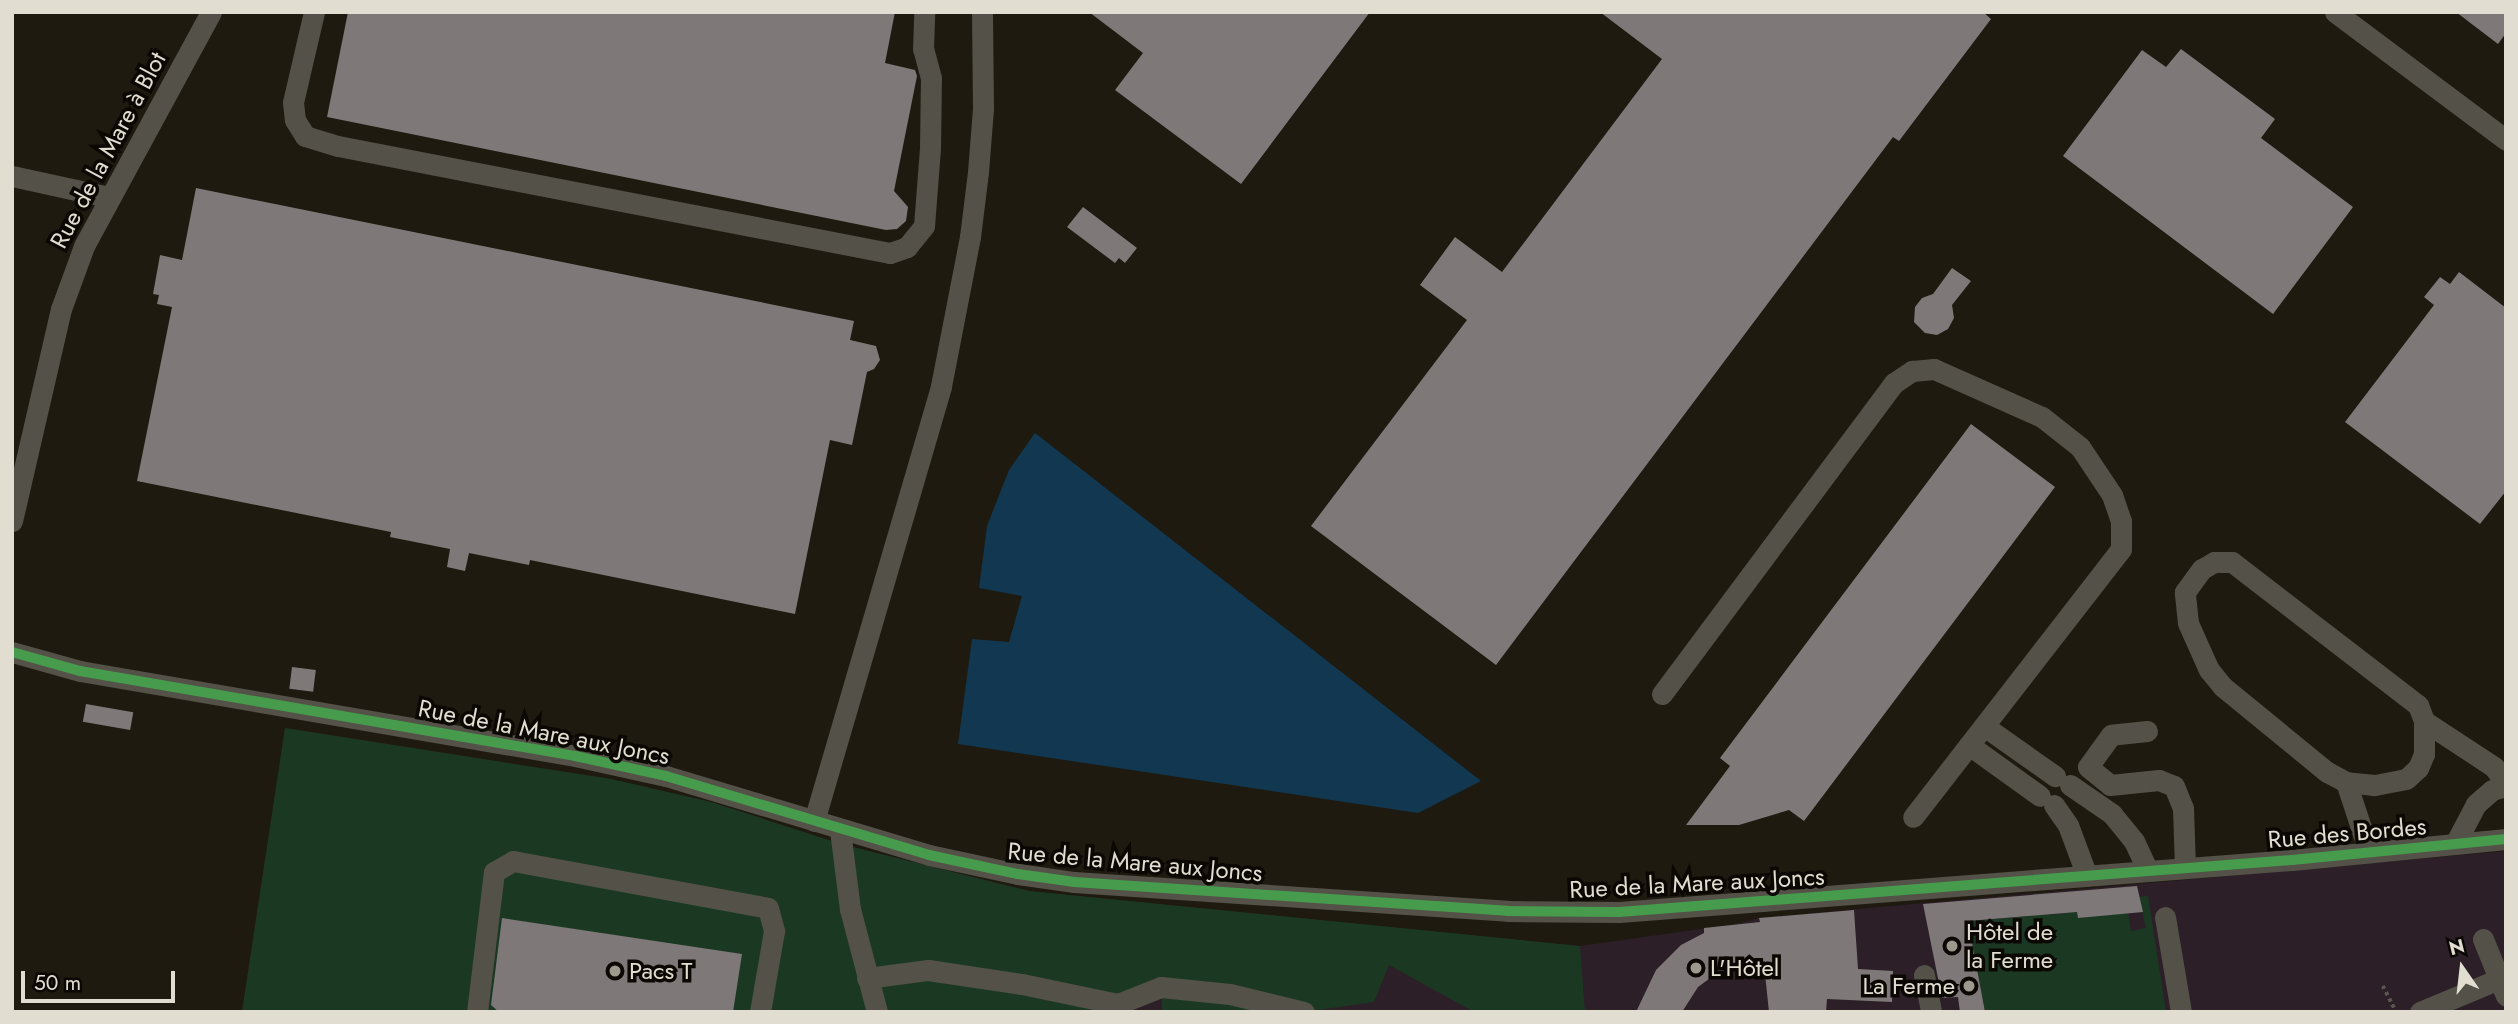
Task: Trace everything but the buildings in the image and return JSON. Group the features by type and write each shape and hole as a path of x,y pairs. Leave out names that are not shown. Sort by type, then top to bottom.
{"street":[{"name":"Rue de la Mare à Blot","path":"12,521 61,309 83,246 211,12"},
{"path":"314,12 293,102 295,120 305,136 338,146 890,253 907,247 924,226 930,148 931,78 923,49 924,12"},
{"path":"814,821 942,386 968,248 978,172 982,109 982,12"},
{"path":"2334,12 2506,140"},
{"path":"12,176 108,197"},
{"path":"1662,694 1894,383 1912,371 1934,369 2042,417 2080,447 2112,495 2121,521 2120,550 1913,817"},
{"path":"2214,562 2232,562 2405,693 2418,705 2424,721 2424,754 2418,768 2406,779 2374,785 2346,782 2327,772 2223,687 2209,670 2188,623 2185,592 2202,569 2214,562"},
{"name":"Rue de la Mare aux Joncs","path":"12,652 92,673 575,756 666,776 840,830 976,866 1074,882 1507,911 1619,912 2189,868"},
{"path":"2424,721 2494,767 2506,785 2492,790 2476,804 2455,844"},
{"path":"1984,726 2112,814 2134,841 2148,870"},
{"path":"2147,731 2111,735 2088,767 2110,785 2159,780 2174,786 2183,808 2189,868"},
{"path":"1969,745 2047,800 2068,825 2087,876"},
{"path":"2346,782 2369,852"},
{"path":"840,830 850,909 877,1012"},
{"name":"Rue des Bordes","path":"2189,868 2506,839"},
{"path":"477,1012 494,872 513,861 768,908 774,931 760,1012"},
{"path":"2165,918 2180,1012"},
{"path":"2420,1012 2503,984 2483,939"},
{"path":"867,978 928,970 1022,984 1118,1004 1161,987 1230,994 1304,1012"},
{"path":"1924,975 1931,1012"}],"path":[{"path":"2383,986 2396,1012"}],"shaded area":[{"path":"285,728 611,779 711,802 841,844 1029,891 1580,946 1736,924 1759,918 2506,851 2506,1012 242,1012"}],"green space":[{"path":"285,728 611,779 711,802 841,844 1029,891 1580,946 1585,1012 1474,1012 1389,965 1374,1002 1304,1012 1162,1012 1162,988 1119,1004 1129,1012 242,1012"},
{"path":"2046,893 2049,915 2077,912 2078,918 2127,908 2131,931 2146,928 2139,897 2148,896 2166,1012 1985,1012 1968,921 2030,916 2029,895"}],"water":[{"path":"1035,433 1481,781 1418,813 958,744 972,639 1009,642 1022,596 979,588 987,526 1009,470"}],"cycle path":[{"path":"12,652 80,671 575,756 666,776 929,855 1018,874 1074,882 1507,911 1619,912 2292,860 2506,839"}],"place":[{"name":"Hôtel de la Ferme","path":"1952,946"},
{"name":"L'Hôtel","path":"1696,968"},
{"name":"Pacs T","path":"615,971"},
{"name":"La Ferme","path":"1969,986"}]}
